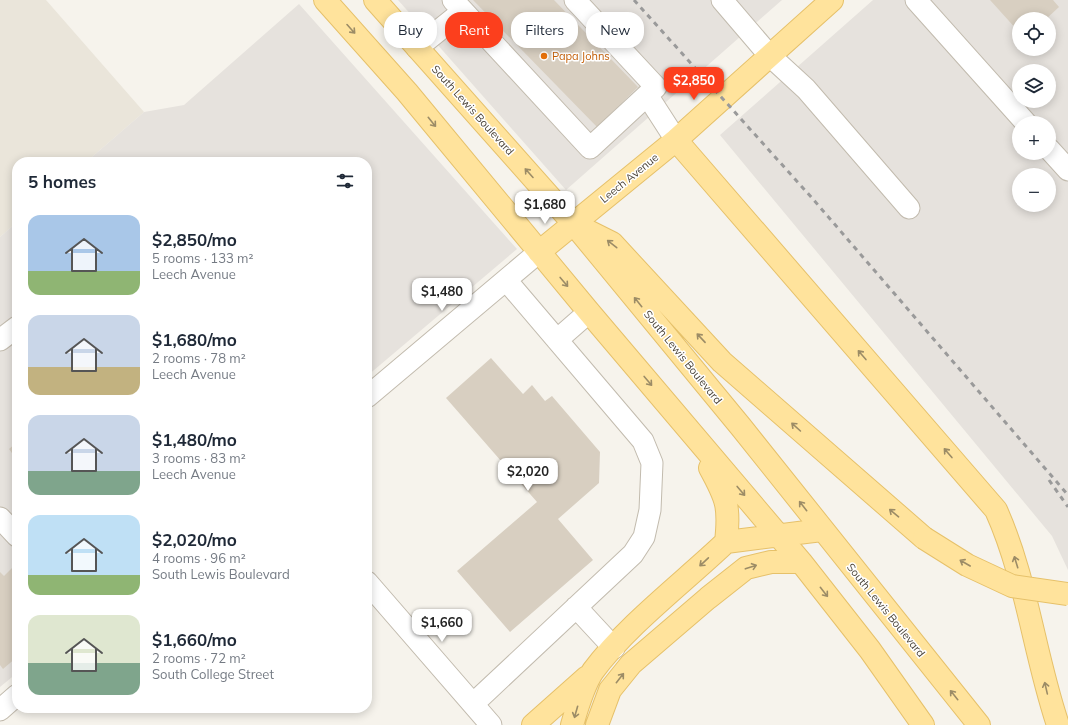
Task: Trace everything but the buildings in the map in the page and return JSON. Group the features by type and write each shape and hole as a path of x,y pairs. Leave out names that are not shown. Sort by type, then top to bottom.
{"main road":[{"path":"325,0 407,92 589,312 801,562 870,650 923,725"},
{"name":"South Lewis Boulevard","path":"374,0 385,12"},
{"name":"Leech Avenue","path":"539,252 676,140 769,54 832,0"},
{"name":"South Lewis Boulevard","path":"417,48 573,223 741,427 979,725"},
{"path":"676,140 996,510 1008,537 1018,569 1048,694 1058,725"},
{"path":"573,223 612,243 722,362 924,538 967,565 1012,586 1068,594"},
{"path":"690,430 724,493 729,514 726,542"},
{"path":"533,725 593,672 631,629 726,542 822,530"},
{"path":"597,725 610,690 631,664 708,598 746,568 771,562 801,562"},
{"path":"572,725 579,703 593,672"},
{"path":"1062,725 1068,719"}],"street":[{"path":"437,27 458,5 590,148 656,87 576,0"},
{"path":"722,0 769,54 806,89 909,208"},
{"path":"916,0 1020,116"},
{"path":"647,95 676,140"},
{"path":"1056,157 1068,170"},
{"name":"Leech Avenue","path":"372,393 539,252"},
{"path":"473,704 633,554 644,537 650,510 652,463 643,441 506,280"},
{"path":"557,340 589,312"},
{"path":"0,340 12,331"},
{"path":"0,518 12,531"},
{"path":"372,588 492,725"},
{"path":"576,607 614,648"},
{"path":"0,710 12,699"},
{"path":"0,719 5,725"}],"shaded area":[{"path":"0,0 46,0 144,112 92,157 12,157 12,226 0,237"},
{"path":"398,0 782,0 566,190 437,44 437,12 409,12"},
{"path":"873,0 1068,0 1068,570 1052,536 720,135"},
{"path":"299,4 517,249 372,372 372,157 92,157 144,112 184,105"},
{"path":"12,226 12,677 0,687 0,237"}],"railway":[{"path":"634,0 812,198 1068,495"},
{"path":"1049,480 1068,507"}],"place":[{"name":"Papa Johns","path":"544,56"}]}
